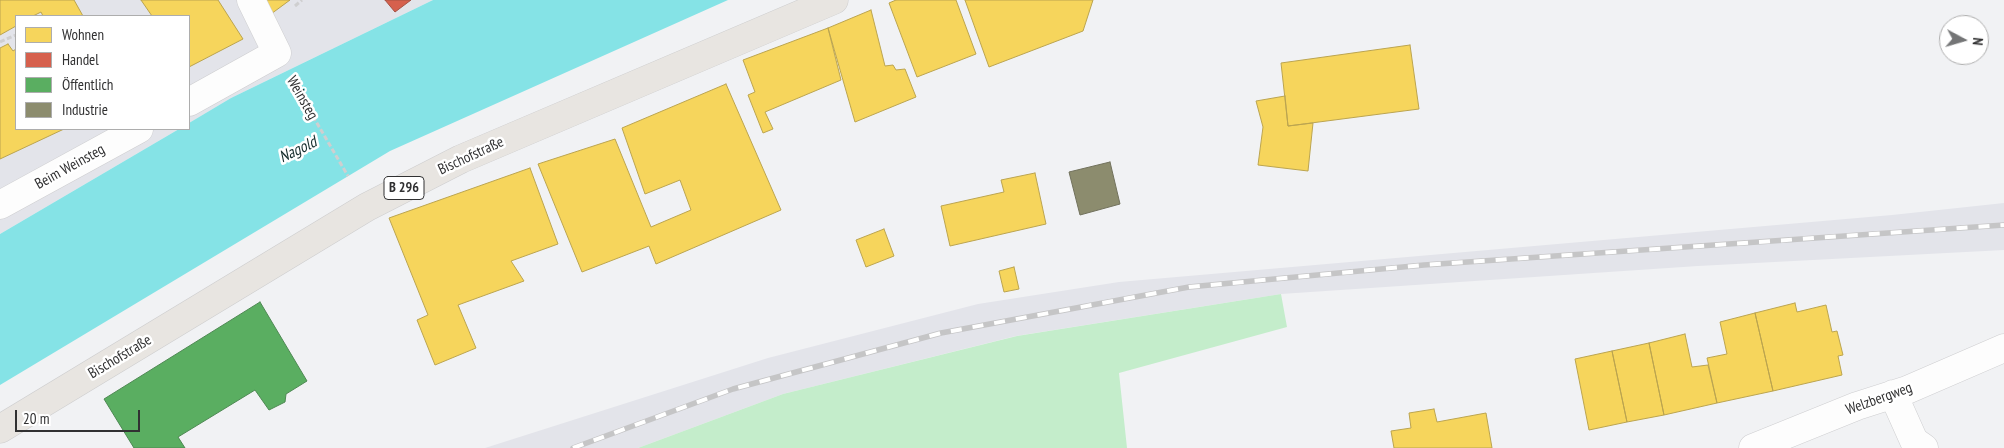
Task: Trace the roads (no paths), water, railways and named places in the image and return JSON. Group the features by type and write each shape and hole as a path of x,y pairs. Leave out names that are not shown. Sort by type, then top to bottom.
{"main road":[{"name":"Bischofstraße","path":"0,429 367,207 461,159 834,0"}],"street":[{"path":"190,101 277,53 250,0"},
{"name":"Beim Weinsteg","path":"0,206 137,130"},
{"name":"Welzbergweg","path":"1753,448 1893,394 2004,348"},
{"path":"1893,394 1914,441 1924,448"}],"water":[{"name":"Nagold","path":"433,0 728,0 390,151 0,385 0,234 177,130 190,130 190,122 231,98"}],"railway":[{"path":"573,448 733,389 941,333 1189,287 1424,265 2004,225"}]}
